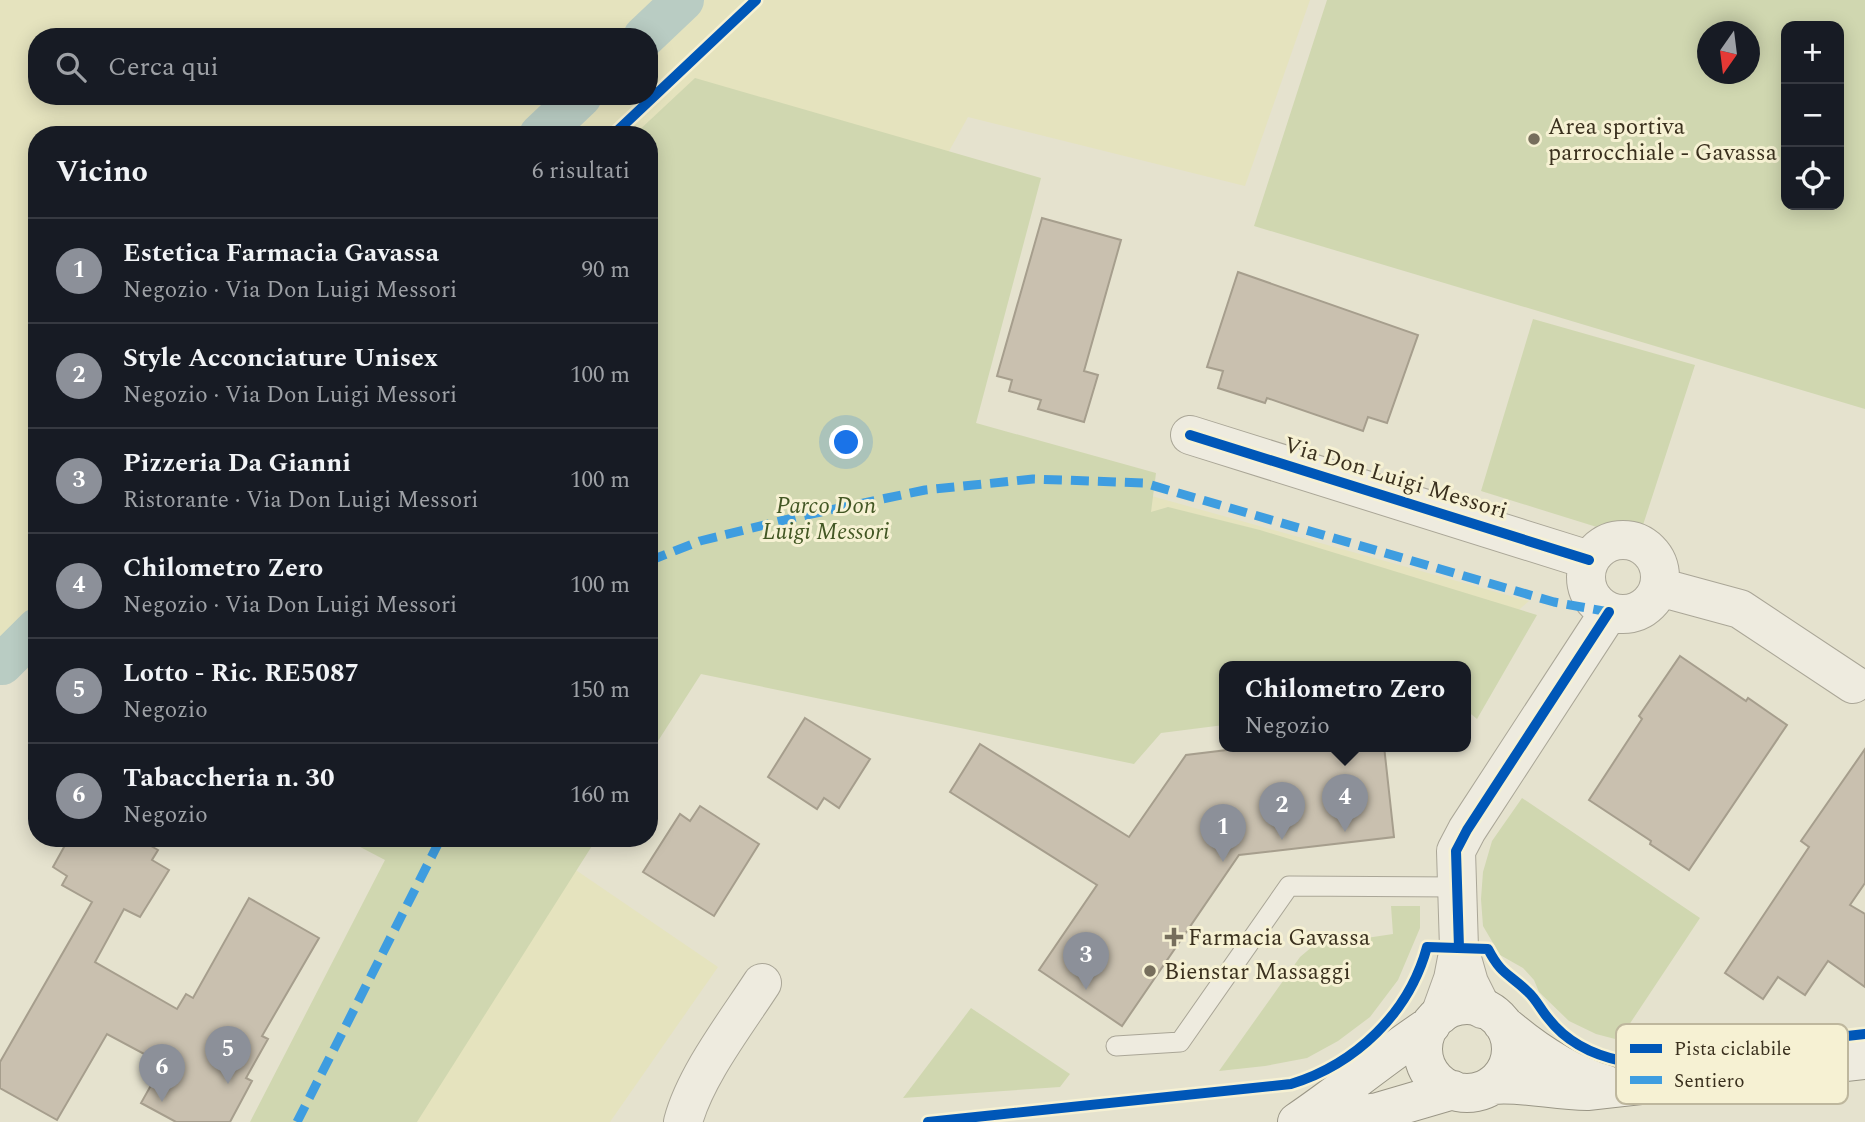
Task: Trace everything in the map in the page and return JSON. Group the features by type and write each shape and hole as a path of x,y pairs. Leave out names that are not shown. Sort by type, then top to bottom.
{"street":[{"name":"Via Don Luigi Messori","path":"1190,435 1589,560"},
{"path":"1631,540 1651,553 1658,564 1659,587 1654,599 1645,608 1622,615 1598,606 1590,597 1585,584 1585,572 1589,560 1607,543 1631,540"},
{"path":"1659,587 1740,609 1853,684"},
{"path":"1492,1085 1506,1070 1510,1043 1469,983 1459,948 1456,851 1609,612"},
{"path":"1459,948 1453,979 1436,1020 1426,1033 1423,1048 1425,1062 1432,1076 1443,1086 1472,1093 1492,1085 1512,1083 1568,1091 1616,1088"},
{"path":"683,1122 711,1062 762,983"},
{"path":"1297,1122 1399,1046 1459,1006 1492,1016 1522,1040 1569,1069 1601,1083 1616,1085"},
{"path":"1304,1122 1378,1112 1453,1090"}],"lane":[{"path":"1116,1046 1180,1042 1289,886 1456,887"}],"green space":[{"name":"Parco Don Luigi Messori","path":"0,0 1310,0 1245,186 968,117 810,401 1529,601 1498,628 1384,661 1219,661 1219,696 1098,717 667,627 658,642 658,126 28,126 28,669 0,661"},
{"name":"Area sportiva parrocchiale - Gavassa","path":"1327,0 1865,0 1865,409 1254,226"},
{"name":"Parco Don Luigi Messori","path":"695,78 1041,178 976,423 1156,473 1151,512 1168,507 1260,530 1537,615 1477,719 1471,714 1471,661 1219,661 1219,726 1161,733 1134,764 701,674 658,741 658,126 644,126"},
{"path":"1533,319 1695,365 1643,525 1609,522 1600,528 1481,491"},
{"path":"1522,798 1700,918 1630,1024 1616,1024 1616,1039 1596,1034 1569,1021 1539,992 1534,980 1523,968 1500,955 1483,926 1481,899 1483,872 1492,841"},
{"path":"360,847 591,847 417,1122 250,1122 385,860"},
{"path":"542,847 718,967 610,1122 259,1122"},
{"path":"1391,906 1420,906 1420,928 1398,980 1370,1017 1338,1041 1307,1058 1219,1071 1300,957 1313,946 1393,934"},
{"path":"971,1008 1070,1074 1060,1087 903,1098"}],"building":[{"path":"1042,218 1121,240 1084,371 1098,375 1084,422 1038,409 1041,400 1009,391 1012,380 997,376"},
{"path":"1238,272 1418,335 1387,423 1368,417 1363,431 1267,398 1265,403 1218,388 1223,371 1207,367"},
{"path":"1680,656 1787,725 1689,870 1589,800 1642,719 1639,716"},
{"path":"805,718 870,759 839,808 824,798 817,809 768,777"},
{"path":"980,744 1129,837 1186,755 1219,751 1385,752 1394,837 1239,855 1122,1026 1039,970 1097,885 950,792"},
{"path":"1865,749 1865,883 1850,905 1865,914 1865,987 1828,961 1805,995 1778,977 1763,999 1725,973 1809,847 1801,841"},
{"path":"700,806 759,844 714,916 643,872 680,814 690,821"},
{"path":"64,847 153,847 158,850 152,860 169,870 140,917 124,909 95,962 177,1009 186,994 193,998 249,898 319,938 262,1036 268,1039 246,1078 252,1081 230,1122 176,1122 141,1103 163,1064 107,1034 57,1120 0,1088 0,1062 92,902 62,885 67,876 53,867"}],"waterway":[{"path":"653,28 683,0"},
{"path":"549,126 572,105"},
{"path":"2,664 28,638"}],"marked path":[{"path":"658,557 700,541 925,490 1033,479 1144,483 1554,602 1609,612"},
{"path":"297,1122 436,847"}],"cycle path":[{"path":"658,93 756,0"},
{"path":"623,126 645,105"},
{"path":"1190,435 1589,560"},
{"path":"1459,948 1456,851 1609,612"},
{"path":"928,1122 1291,1084 1337,1063 1377,1033 1407,993 1419,971 1427,947 1488,949 1502,969 1531,995 1555,1027 1572,1041 1616,1059"},
{"path":"1848,1036 1865,1034"}],"place":[{"name":"Area sportiva parrocchiale - Gavassa","path":"1534,139"},
{"name":"Chilometro Zero","path":"1345,832"},
{"name":"Style Acconciature Unisex","path":"1282,840"},
{"name":"Estetica Farmacia Gavassa","path":"1223,862"},
{"name":"Farmacia Gavassa","path":"1174,937"},
{"name":"Bienstar Massaggi","path":"1150,971"},
{"name":"Pizzeria Da Gianni","path":"1086,990"},
{"name":"Lotto - Ric. RE5087","path":"228,1084"},
{"name":"Tabaccheria n. 30","path":"162,1102"}]}
